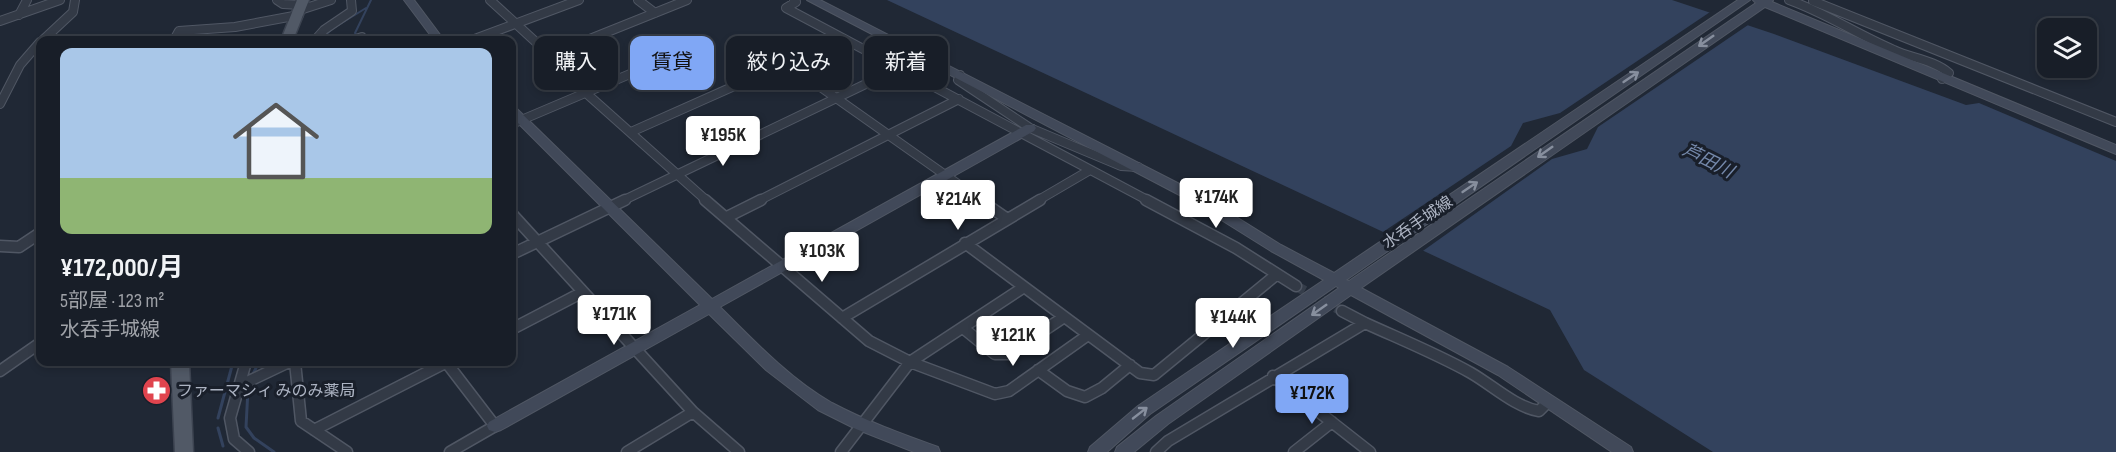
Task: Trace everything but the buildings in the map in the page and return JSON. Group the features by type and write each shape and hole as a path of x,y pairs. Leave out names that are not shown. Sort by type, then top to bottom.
{"main road":[{"path":"289,36 301,8"},
{"path":"180,366 184,452"}],"street":[{"path":"19,15 27,0"},
{"path":"0,21 60,0"},
{"path":"47,36 73,12 75,0"},
{"path":"277,0 301,8"},
{"path":"176,36 179,32 235,27 331,0"},
{"path":"319,36 352,11 351,0"},
{"path":"410,0 437,36"},
{"path":"490,0 534,41"},
{"path":"483,36 579,0"},
{"path":"638,0 655,13"},
{"path":"598,36 687,0"},
{"path":"794,0 796,2 786,8 864,51"},
{"path":"812,0 1138,167 1334,280 1503,371 1625,452"},
{"path":"1789,0 1811,2 2116,122"},
{"path":"1755,2 2116,150"},
{"name":"水呑手城線","path":"1096,452 1144,410 1352,267 1755,2"},
{"name":"水呑手城線","path":"1123,452 1162,420 1755,2"},
{"path":"1811,2 1894,51 1945,69 1948,74 1942,79"},
{"path":"0,104 10,91 9,85 26,54 36,46"},
{"path":"516,119 630,74"},
{"path":"960,75 958,81 1026,130 1090,170 1236,249 1296,286"},
{"path":"516,252 864,85"},
{"path":"583,90 781,268 869,341 910,362 996,394 1009,391 1088,335"},
{"path":"631,132 726,90"},
{"path":"825,90 1006,218"},
{"path":"940,90 1026,130 1121,166 1138,167"},
{"path":"727,218 958,99"},
{"path":"516,120 610,207 771,366 824,406 862,425 932,452"},
{"path":"452,452 1026,130"},
{"path":"842,318 1006,218 1090,170"},
{"path":"516,218 693,412 739,452"},
{"path":"0,246 19,248 36,236"},
{"path":"965,243 1140,373 1154,375 1276,275"},
{"path":"841,452 910,362 1024,287"},
{"path":"516,327 583,292"},
{"path":"1342,311 1460,367 1493,385 1527,409 1539,411 1548,402"},
{"path":"963,328 995,354 1009,354 1064,317"},
{"path":"1156,452 1168,441 1273,376 1365,323"},
{"path":"0,371 36,346"},
{"path":"1038,370 1074,398 1089,398 1130,365"},
{"path":"245,366 230,418 234,439 249,452"},
{"path":"247,382 281,366"},
{"path":"295,366 301,421 347,452"},
{"path":"314,430 439,366"},
{"path":"450,366 495,426"},
{"path":"1273,376 1370,452"},
{"path":"627,452 693,412"},
{"path":"1293,452 1332,422"}],"water":[{"name":"芦田川","path":"887,0 1672,0 1774,34 1966,105 1979,103 2116,161 2116,452 1713,452 1584,370 1550,310"}],"pier":[{"path":"1713,10 1751,23 1598,127 1587,149 1552,159 1420,253 1380,234 1511,146 1523,123 1560,113"}],"waterway":[{"path":"357,36 355,33 371,0"},
{"path":"324,36 366,8"},
{"path":"218,418 232,366"},
{"path":"252,376 257,366"},
{"path":"248,389 246,427 254,438 274,452"},
{"path":"218,428 223,446"}],"tunnel":[{"path":"1296,286 1342,311"}],"place":[{"name":"ファーマシィ みのみ薬局","path":"156,391"}]}
